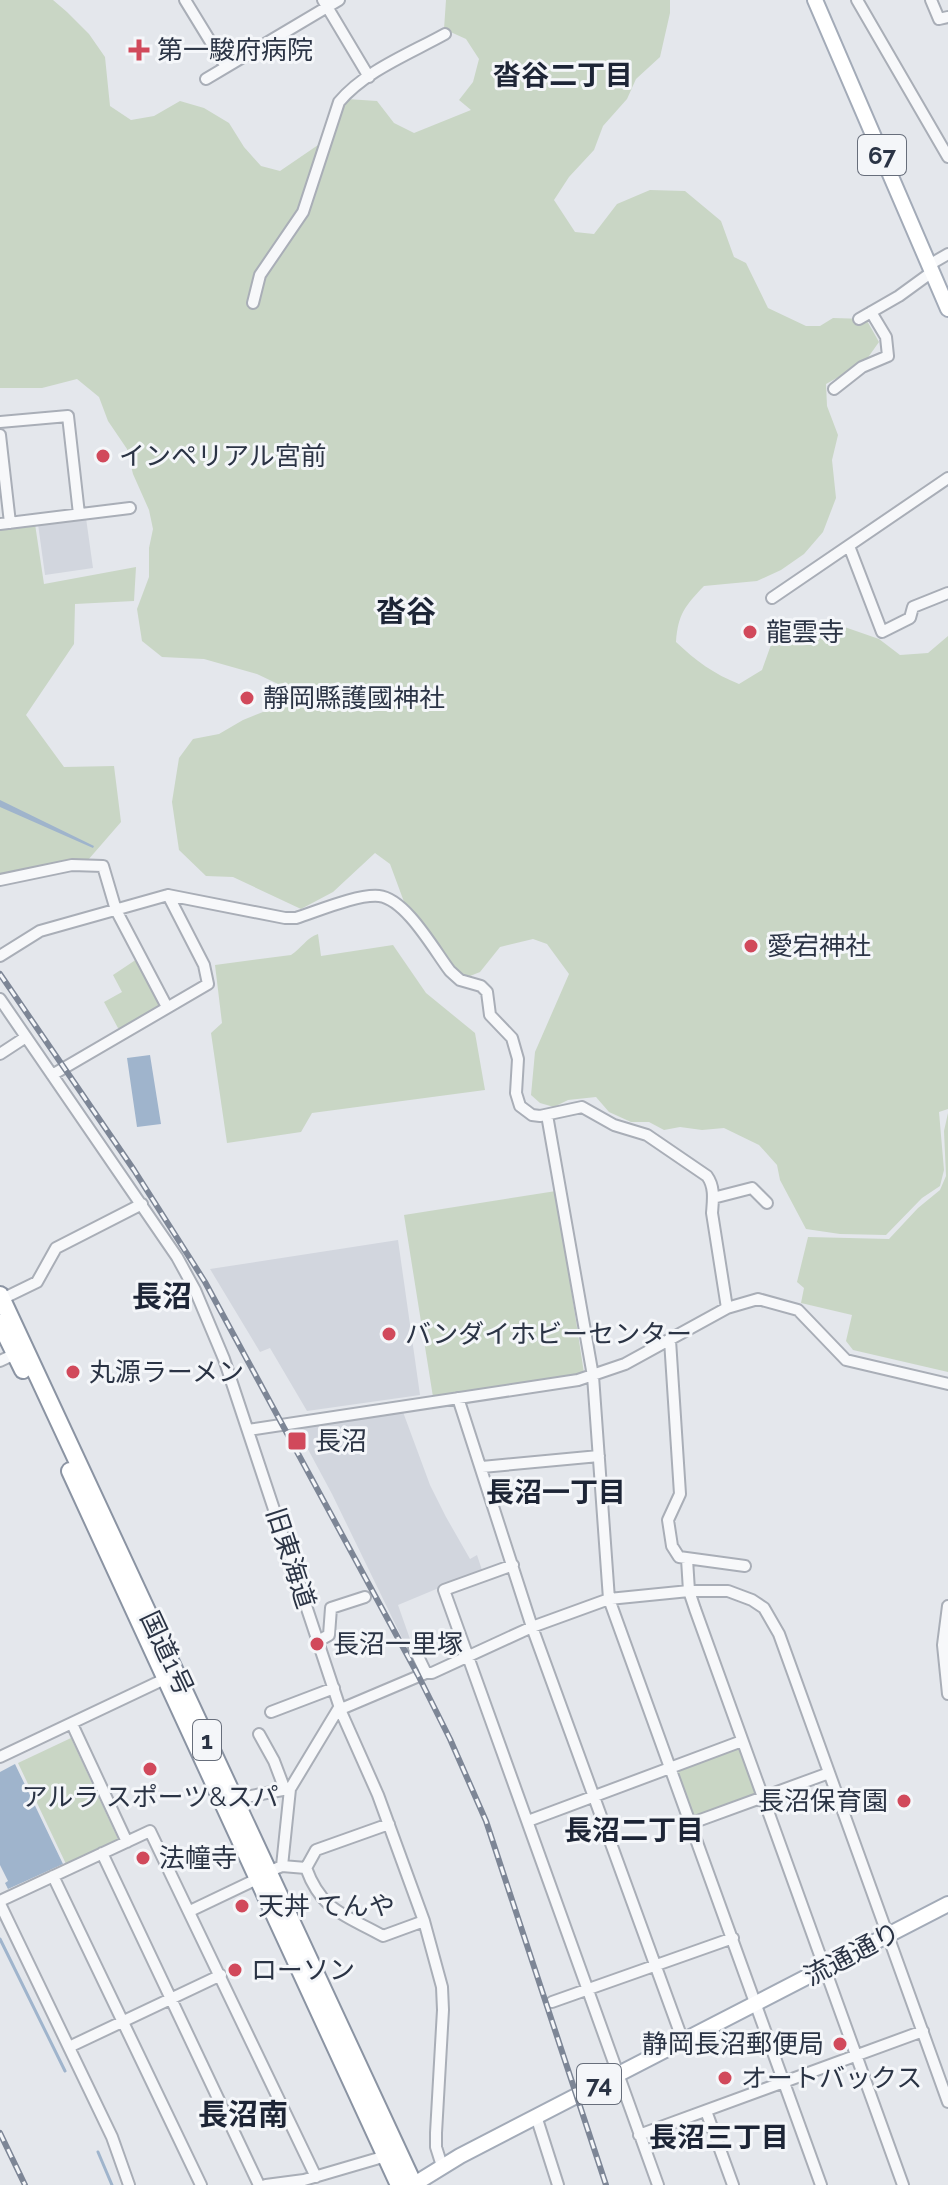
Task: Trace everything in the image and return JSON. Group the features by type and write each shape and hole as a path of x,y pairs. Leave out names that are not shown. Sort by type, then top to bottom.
{"highway":[{"name":"国道1号","path":"1,1297 9,1348"},
{"name":"国道1号","path":"0,1323 9,1348 170,1677 269,1872 386,2156 404,2184"},
{"name":"国道1号","path":"170,1677 235,1799 269,1872 404,2184"}],"main road":[{"name":"67","path":"815,0 948,309"},
{"name":"流通通り","path":"757,2004 948,1904"},
{"name":"74","path":"404,2184 757,2004"}],"street":[{"path":"185,0 226,67"},
{"path":"206,79 325,3 339,0"},
{"path":"857,0 948,157"},
{"path":"931,0 939,19 948,17"},
{"path":"325,3 369,77"},
{"path":"253,303 260,275 303,212 339,102 350,89 445,34"},
{"path":"859,319 948,254"},
{"path":"834,389 862,367 888,356 886,337 871,312"},
{"path":"0,422 68,416 79,514"},
{"path":"0,435 5,523 130,508"},
{"path":"772,598 948,478"},
{"path":"849,546 882,632 910,618 913,607 948,593"},
{"path":"0,880 72,865 103,866 116,910 167,1007"},
{"path":"52,1075 208,984 204,965 168,895"},
{"path":"0,956 40,931 168,895 285,918 296,918 366,897 386,897 399,904 450,971 460,980 481,986 487,992 490,1015 506,1030 516,1049 517,1099 520,1106 532,1115 582,1107 614,1125 647,1135 707,1176 711,1182 712,1213 727,1308"},
{"name":"旧東海道","path":"0,999 177,1257 195,1290 224,1359 340,1708 389,1824 424,1921 442,1987 443,2038 436,2133 436,2147 442,2166"},
{"path":"0,1054 26,1037"},
{"path":"547,1115 593,1376 609,1599 821,2185"},
{"path":"713,1198 746,1187 752,1188 767,1203"},
{"path":"1,1297 37,1282 56,1248 142,1204"},
{"path":"248,1430 546,1386 593,1376 625,1364 727,1308 758,1299 786,1305 807,1316 846,1360 948,1384"},
{"path":"670,1340 680,1494 668,1520 676,1554 687,1559 745,1566"},
{"path":"458,1398 532,1627 683,2041"},
{"path":"482,1467 599,1456"},
{"path":"687,1559 689,1591 903,2185"},
{"path":"513,1565 444,1590 658,2185"},
{"path":"269,1872 288,1790 340,1708 440,1670 532,1627 609,1599 718,1590 740,1595 764,1608 772,1619 948,2102"},
{"path":"318,1641 329,1635 331,1608 365,1597"},
{"path":"948,1606 943,1645 948,1694"},
{"path":"414,1648 426,1673"},
{"path":"0,1757 170,1677"},
{"path":"271,1712 334,1688"},
{"path":"72,1724 127,1842"},
{"path":"259,1734 288,1790"},
{"path":"528,1821 742,1741"},
{"path":"692,1823 829,1773"},
{"path":"235,1799 288,1790"},
{"path":"389,1824 316,1850 306,1868 320,1898 350,1921 383,1936 424,1921"},
{"path":"129,2185 112,2137 0,1902 150,1831 316,2177"},
{"path":"102,1853 259,2185"},
{"path":"190,1911 269,1872 306,1868"},
{"path":"53,1876 201,2185"},
{"path":"552,2002 733,1938"},
{"path":"69,2047 221,1975"},
{"path":"639,2135 923,2031"},
{"path":"706,2111 733,2185"},
{"path":"536,2116 558,2185"},
{"path":"266,2185 316,2177 386,2156"}],"shaded area":[{"path":"86,518 93,568 45,575 38,524"},
{"path":"398,1240 420,1395 307,1411 270,1348 260,1352 210,1269"},
{"path":"403,1412 430,1485 446,1517 470,1559 477,1555 482,1570 398,1605 410,1639 404,1642 296,1427"}],"green space":[{"path":"0,0 53,0 67,12 89,34 105,57 110,106 131,120 154,116 180,101 204,108 229,123 261,166 280,171 321,143 347,99 377,101 394,123 414,133 471,110 459,100 473,82 479,59 466,39 444,29 446,0 670,0 660,57 636,79 627,99 603,126 594,150 569,177 554,200 575,232 594,234 617,204 650,190 685,191 721,221 734,257 746,263 768,308 806,326 820,326 833,318 866,319 879,342 864,363 826,384 827,406 838,435 832,460 836,498 823,532 804,554 781,570 757,581 704,586 684,611 676,642 721,676 739,684 762,670 772,642 800,637 833,623 879,639 900,655 928,653 948,636 948,1109 939,1112 944,1170 940,1186 922,1198 886,1235 840,1234 806,1229 780,1180 777,1165 759,1145 724,1128 702,1130 680,1127 664,1130 649,1122 631,1122 609,1112 596,1097 568,1100 554,1107 540,1103 531,1095 535,1052 569,974 547,944 533,939 500,947 480,972 460,980 410,918 390,864 375,853 333,892 301,909 233,877 206,876 179,850 172,802 179,758 193,739 219,734 268,710 281,700 278,684 257,674 204,659 162,657 142,641 137,609 149,577 149,548 153,529 127,449 108,421 99,397 77,379 42,388 0,388"},
{"path":"35,524 44,584 136,567 134,601 75,604 74,644 26,715 64,767 114,766 121,822 88,860 0,875 0,529"},
{"path":"318,934 321,956 393,945 426,993 475,1033 485,1090 312,1113 301,1132 227,1143 211,1033 222,1023 215,965 291,955"},
{"path":"137,959 161,1004 160,1008 123,1029 118,1028 104,1002 122,992 113,975"},
{"path":"948,1113 948,1372 853,1350 846,1341 852,1315 801,1303 804,1288 797,1282 808,1237 889,1239 940,1190 946,1176 944,1131"},
{"path":"556,1191 584,1373 433,1397 404,1215"},
{"path":"71,1738 118,1839 66,1864 18,1763"},
{"path":"737,1747 741,1750 756,1789 754,1795 697,1816 693,1814 678,1773 680,1768"}],"water":[{"path":"0,800 94,846 93,848 0,807"},
{"path":"150,1055 161,1124 137,1127 127,1058"},
{"path":"15,1764 63,1864 8,1889 5,1883 8,1881 0,1865 0,1772"}],"waterway":[{"path":"0,1939 65,2071"},
{"path":"98,2152 112,2185"}],"railway":[{"path":"0,974 134,1170 205,1282 418,1675 486,1821 606,2185"},
{"path":"0,2133 25,2185"}],"place":[{"name":"第一駿府病院","path":"139,50"},
{"name":"インペリアル宮前","path":"103,456"},
{"name":"龍雲寺","path":"750,632"},
{"name":"靜岡縣護國神社","path":"247,698"},
{"name":"愛宕神社","path":"751,946"},
{"name":"バンダイホビーセンター","path":"389,1334"},
{"name":"丸源ラーメン","path":"73,1372"},
{"name":"長沼","path":"297,1441"},
{"name":"長沼一里塚","path":"317,1644"},
{"name":"アルラ スポーツ&スパ","path":"150,1769"},
{"name":"長沼保育園","path":"904,1801"},
{"name":"法幢寺","path":"143,1858"},
{"name":"天丼 てんや","path":"242,1906"},
{"name":"ローソン","path":"235,1970"},
{"name":"静岡長沼郵便局","path":"840,2044"},
{"name":"オートバックス","path":"725,2078"}],"district":[{"name":"沓谷二丁目","path":"563,75"},
{"name":"沓谷","path":"406,611"},
{"name":"長沼","path":"162,1296"},
{"name":"長沼一丁目","path":"556,1492"},
{"name":"長沼二丁目","path":"634,1830"},
{"name":"長沼南","path":"243,2114"},
{"name":"長沼三丁目","path":"719,2137"}]}
